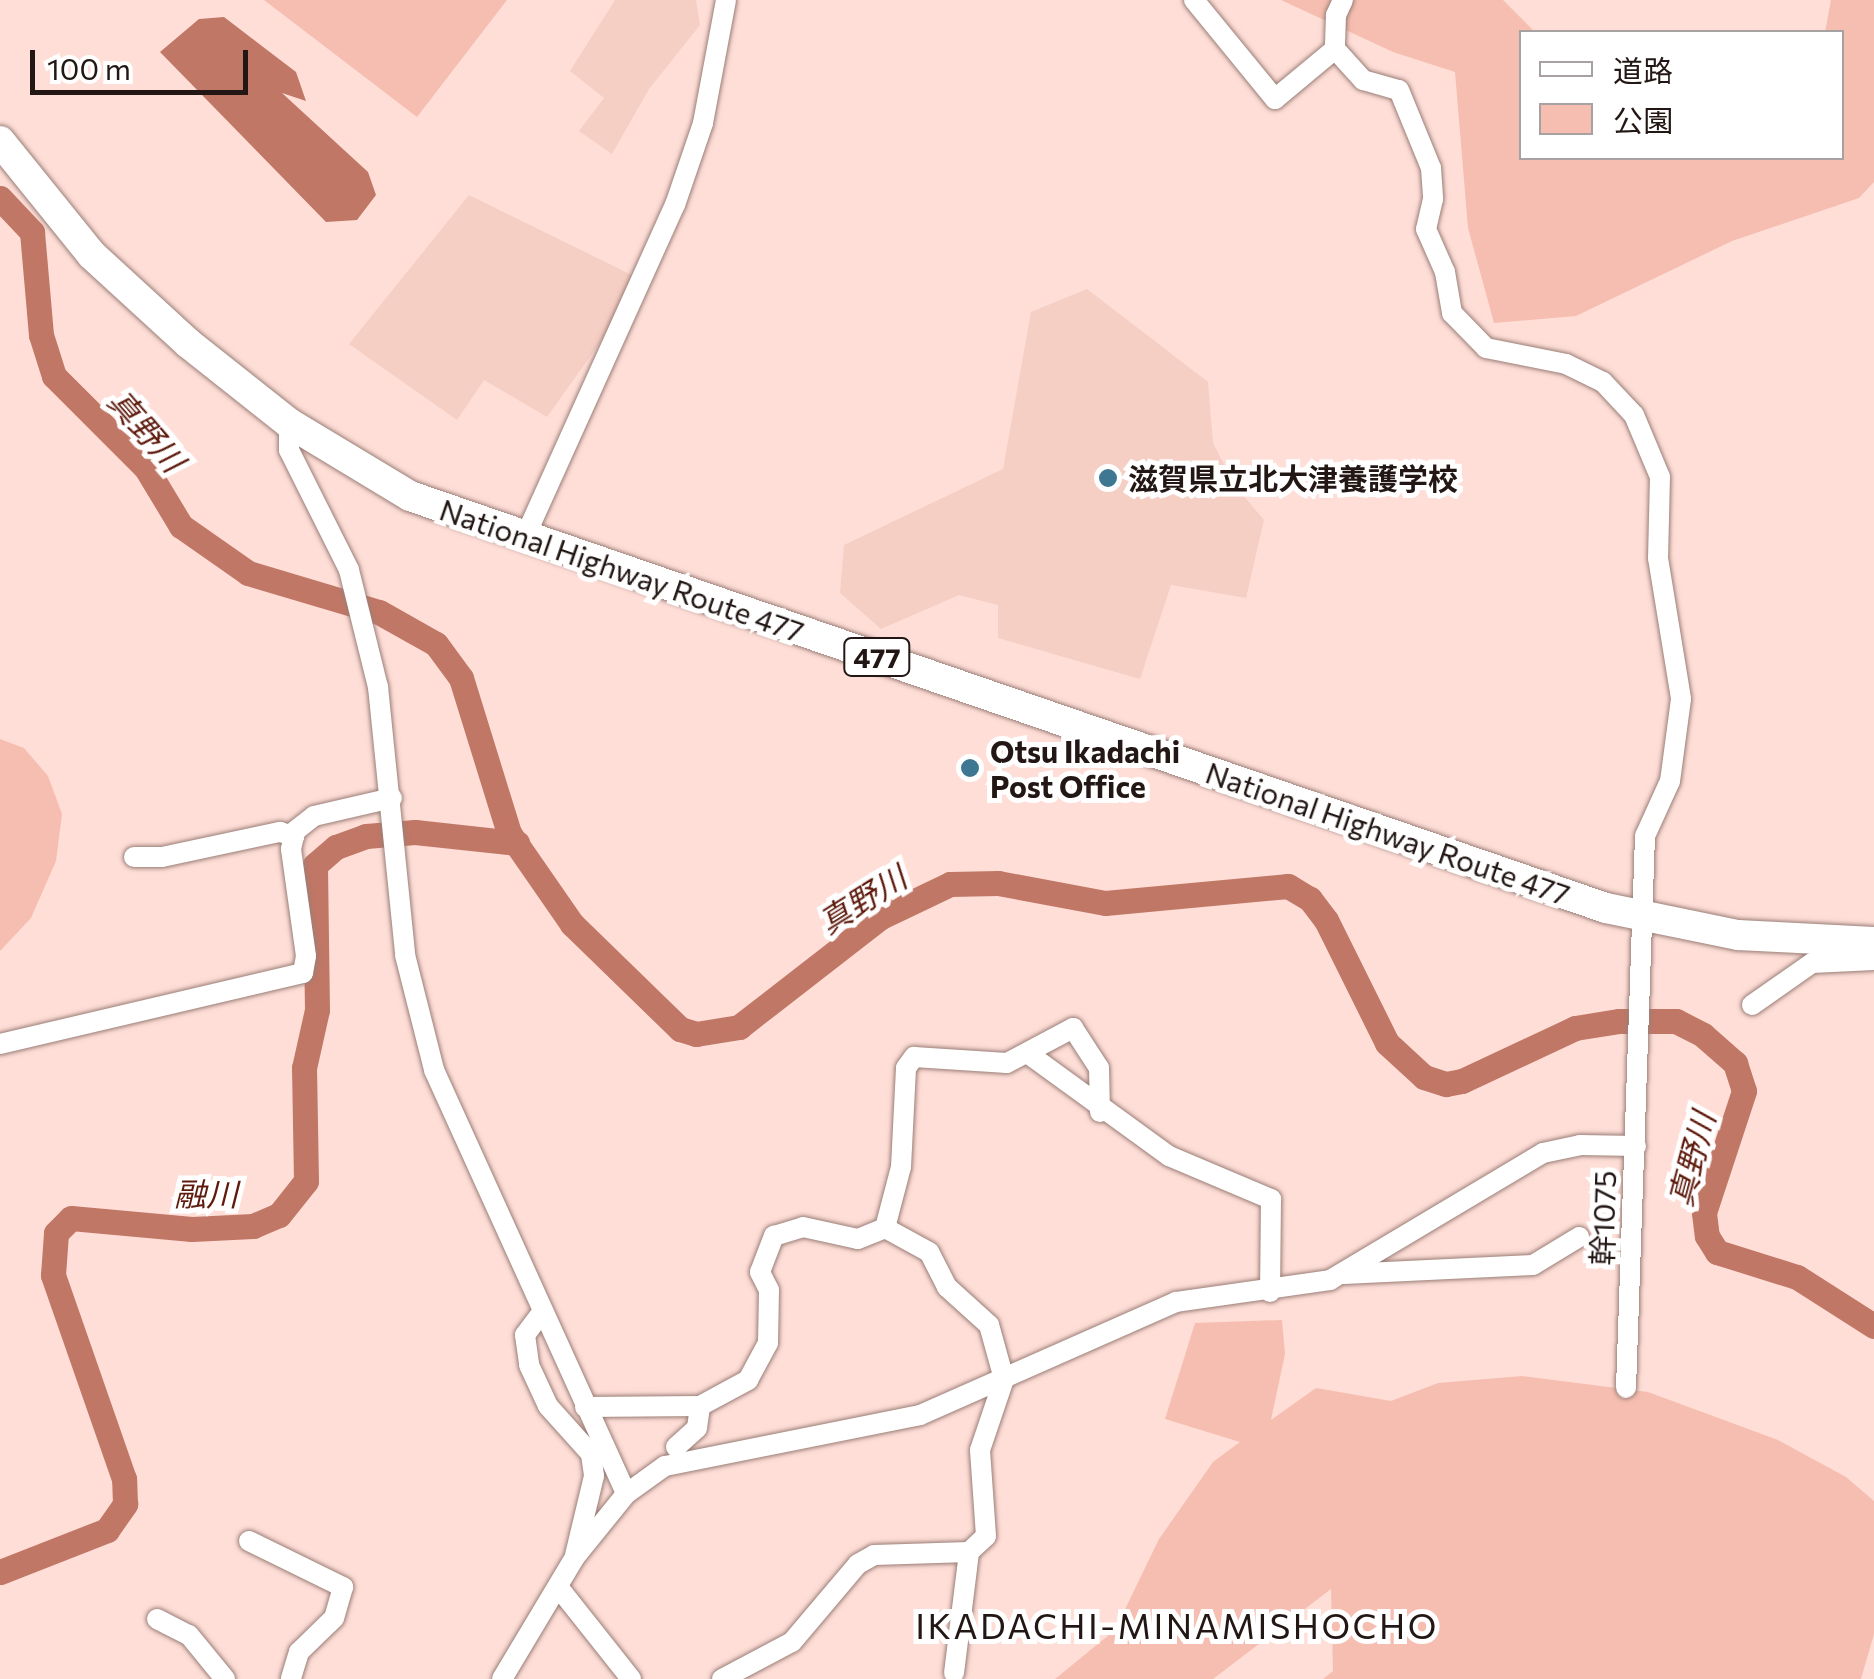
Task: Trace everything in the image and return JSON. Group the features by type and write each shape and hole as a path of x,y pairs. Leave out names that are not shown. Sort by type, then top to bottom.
{"highway":[{"name":"National Highway Route 477","path":"0,140 92,255 188,344 289,422 410,496 524,539 1644,918 1738,935 1874,942"}],"street":[{"path":"524,539 676,205 703,122 726,0"},
{"path":"1194,0 1275,100 1335,49"},
{"path":"1343,0 1336,15 1335,49 1353,72 1391,85 1404,98 1430,168 1433,199 1426,229 1446,272 1452,312 1486,348 1566,364 1603,382 1634,415 1652,452 1662,498 1658,558 1681,699 1670,780 1645,836 1644,918"},
{"path":"289,422 288,450 350,570 378,687 406,955 418,1016 451,1117 626,1494"},
{"path":"0,1044 303,974 294,836 314,816 392,798"},
{"path":"134,856 162,857 280,832 294,836"},
{"name":"幹1075","path":"1626,1388 1644,918"},
{"path":"1752,1006 1812,962 1874,960"},
{"path":"885,1228 901,1167 906,1068 914,1057 1007,1064 1030,1055 1063,1028 1073,1028 1098,1068 1100,1112"},
{"path":"1030,1055 1100,1112 1169,1156 1271,1199 1270,1292"},
{"path":"1342,1274 1542,1153 1580,1145 1636,1146"},
{"path":"585,1407 700,1406 748,1380 762,1363 769,1290 760,1272 774,1236 803,1226 858,1239 885,1228"},
{"path":"885,1228 929,1252 947,1287 988,1325 1004,1379 1004,1396 980,1450 986,1536 969,1552 954,1673"},
{"path":"502,1679 574,1557 626,1494 688,1457 920,1415 1176,1302 1270,1292 1342,1274 1533,1265 1579,1237"},
{"path":"540,1315 525,1335 529,1365 548,1406 570,1426 592,1465 574,1557"},
{"path":"676,1447 697,1428 700,1406"},
{"path":"249,1541 343,1587 334,1618 299,1652 291,1679"},
{"path":"722,1679 792,1642 858,1564 874,1555 969,1552"},
{"path":"559,1588 631,1679"},
{"path":"156,1619 189,1635 225,1679"}],"shaded area":[{"path":"615,0 696,0 700,25 649,89 612,154 579,131 604,98 570,71"},
{"path":"224,17 296,72 306,101 282,93 368,172 376,195 357,220 326,222 160,52 199,19"},
{"path":"469,195 644,281 547,417 484,380 457,420 349,344"},
{"name":"滋賀県立北大津養護学校","path":"1087,289 1208,382 1213,443 1236,487 1264,520 1246,598 1171,585 1140,679 998,638 998,605 959,595 881,629 840,593 844,545 1003,469 1031,312"}],"green space":[{"path":"264,0 507,0 417,117"},
{"path":"1281,0 1503,0 1533,30 1519,30 1519,160 1844,160 1844,30 1825,30 1831,0 1874,0 1874,182 1859,198 1732,241 1576,316 1494,323 1468,228 1455,72 1393,52"},
{"path":"0,739 24,748 48,776 62,814 56,861 31,918 0,951"},
{"path":"1282,1320 1285,1354 1271,1420 1316,1388 1391,1401 1438,1383 1522,1376 1648,1392 1778,1440 1846,1477 1874,1501 1874,1634 1861,1679 1323,1679 1333,1671 1331,1589 1213,1679 1055,1679 1115,1630 1159,1539 1213,1462 1240,1442 1165,1419 1195,1323"}],"waterway":[{"name":"真野川","path":"0,198 32,232 41,335 54,376 146,468 181,526 248,573 379,612 436,644 461,678 509,833 572,924 680,1029 696,1034 739,1027 881,917 950,884 998,883 1105,903 1288,886 1310,899 1326,920 1387,1043 1424,1077 1446,1084 1462,1081 1575,1028 1619,1021 1676,1021 1703,1035 1735,1063 1744,1091 1704,1213 1707,1236 1717,1252 1797,1277 1874,1326"},
{"name":"融川","path":"0,1572 107,1530 125,1504 124,1479 53,1275 56,1233 71,1218 192,1229 253,1226 279,1215 306,1181 304,1068 317,1010 315,865 336,847 366,836 415,832 517,843"}],"place":[{"name":"滋賀県立北大津養護学校","path":"1108,478"},
{"name":"Otsu Ikadachi Post Office","path":"970,768"}],"district":[{"name":"IKADACHI-MINAMISHOCHO","path":"1177,1625"}]}
